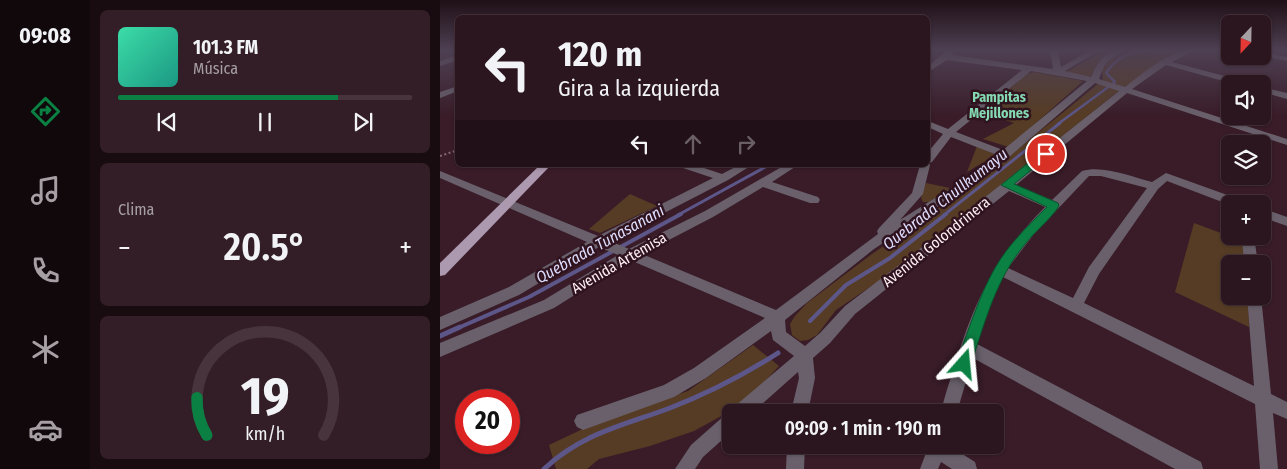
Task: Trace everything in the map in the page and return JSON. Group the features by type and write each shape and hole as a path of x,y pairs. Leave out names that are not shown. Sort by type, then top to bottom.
{"main road":[{"path":"440,271 544,167"}],"street":[{"path":"930,154 951,133 1025,72"},
{"path":"1058,72 1094,80 1287,142"},
{"name":"Avenida Golondrinera","path":"869,246 974,178 1094,80 1097,72"},
{"name":"Avenida Golondrinera","path":"750,404 826,338 850,310 917,259 1006,185 1116,87 1146,72"},
{"path":"1201,72 1221,78"},
{"path":"440,95 455,89"},
{"path":"1271,92 1287,96"},
{"path":"930,125 1004,155"},
{"path":"690,167 724,178"},
{"name":"Avenida Artemisa","path":"440,350 549,304 616,248 743,167"},
{"name":"Avenida Artemisa","path":"440,324 616,248 709,214 790,167"},
{"path":"583,421 668,391 700,373 778,317 869,246 917,194 924,167"},
{"path":"951,404 984,303 1000,270 1021,240 1086,173 1093,172 1154,186"},
{"path":"440,174 778,317"},
{"path":"1076,306 1094,271 1154,186 1166,176 1221,197"},
{"path":"762,183 814,200"},
{"path":"1006,185 1054,206"},
{"path":"1271,216 1287,222"},
{"path":"1000,270 1287,412"},
{"path":"1255,305 1269,469"},
{"path":"778,317 778,335 805,355 807,378 802,404"},
{"path":"969,348 1194,469"},
{"path":"684,469 697,450 722,428"},
{"path":"795,469 796,454"},
{"path":"929,469 935,454"},
{"path":"948,454 968,469"}],"path":[{"path":"440,156 455,151"}],"shaded area":[{"path":"1034,72 1083,81 1009,147 983,139 1014,123 982,112 1027,74"},
{"path":"1066,72 1093,72 1090,77"},
{"path":"1102,72 1146,72 1116,93 892,272 836,310 817,335 808,340 800,341 792,335 790,324 807,303 872,254 982,178 1103,80"},
{"path":"977,146 996,155 967,172"},
{"path":"926,183 950,188 929,202 923,202 921,198"},
{"path":"630,194 657,206 600,233 589,229"},
{"path":"1194,223 1221,233 1221,245 1245,245 1246,255 1221,255 1221,305 1248,305 1249,327 1175,292"},
{"path":"753,345 779,366 745,403 722,404 722,416 694,431 650,446 599,459 587,469 556,469 549,445 608,417 688,391"}],"waterway":[{"name":"Quebrada Chullkumayu","path":"1058,124 1115,82 1107,72"},
{"name":"Quebrada Chullkumayu","path":"944,215 1060,123"},
{"name":"Quebrada Tunasanani","path":"678,215 765,167"},
{"name":"Quebrada Tunasanani","path":"458,328 529,297 681,214"},
{"name":"Quebrada Chullkumayu","path":"810,321 846,285 890,258 946,214"},
{"name":"Quebrada Tunasanani","path":"440,336 460,327"},
{"name":"Quebrada Chullkumayu","path":"544,469 573,447 588,439 712,390 778,353"}],"district":[{"name":"Pampitas Mejillones","path":"999,105"}],"route":[{"path":"964,364 984,303 1000,270 1021,240 1054,206 1006,185 1046,154"}]}
